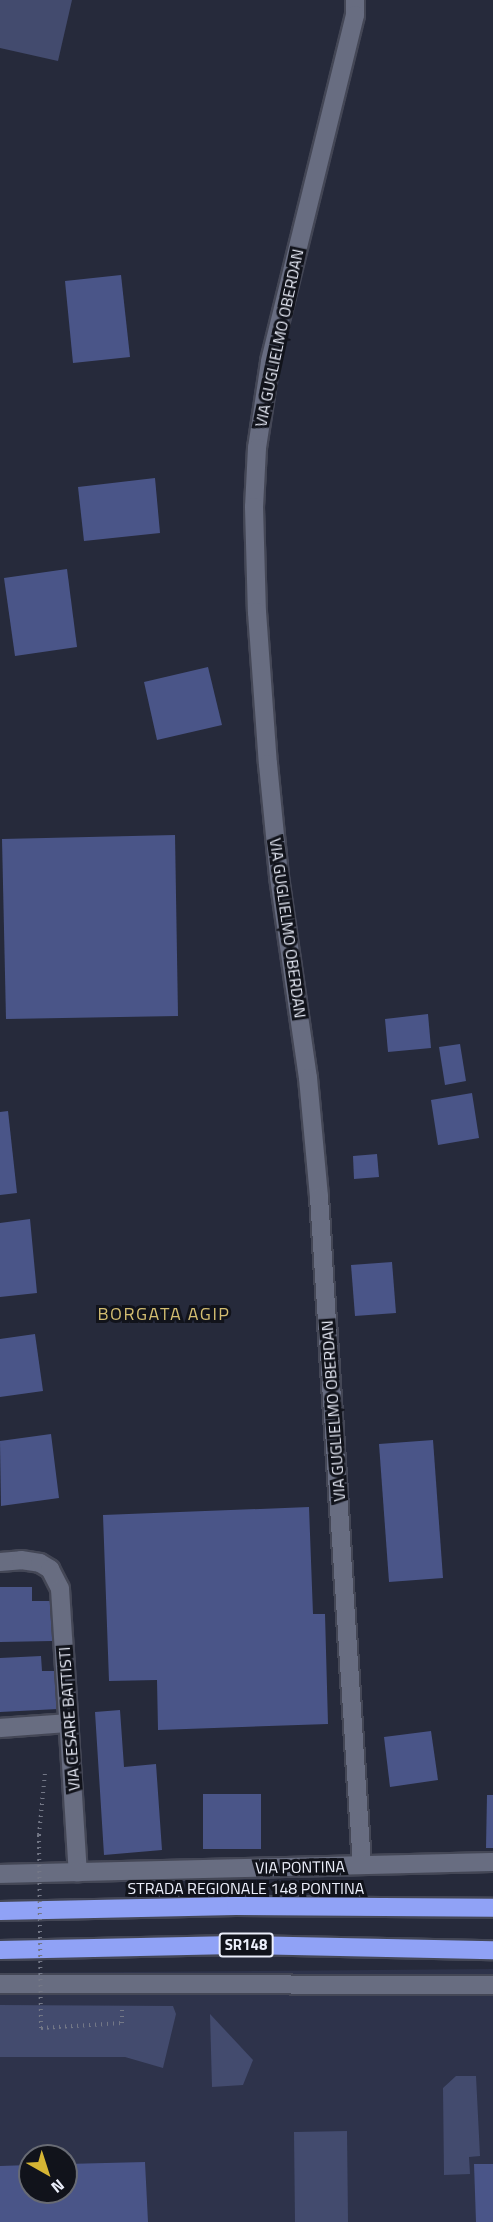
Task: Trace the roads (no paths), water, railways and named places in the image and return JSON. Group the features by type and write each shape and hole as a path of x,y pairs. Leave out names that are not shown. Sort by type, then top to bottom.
{"highway":[{"name":"STRADA REGIONALE 148 PONTINA","path":"0,1911 236,1906 493,1908"},
{"name":"SR148","path":"0,1950 246,1945 493,1950"}],"street":[{"name":"VIA GUGLIELMO OBERDAN","path":"355,0 355,15 270,362 257,448 254,507 257,612 269,775 279,877 308,1078 319,1197 362,1866"},
{"name":"VIA CESARE BATTISTI","path":"0,1562 30,1560 40,1563 50,1569 56,1577 61,1595 78,1872"},
{"path":"0,1728 68,1723"},
{"name":"VIA PONTINA","path":"0,1874 493,1862"},
{"path":"0,1984 493,1985"}],"district":[{"name":"BORGATA AGIP","path":"164,1314"}]}
